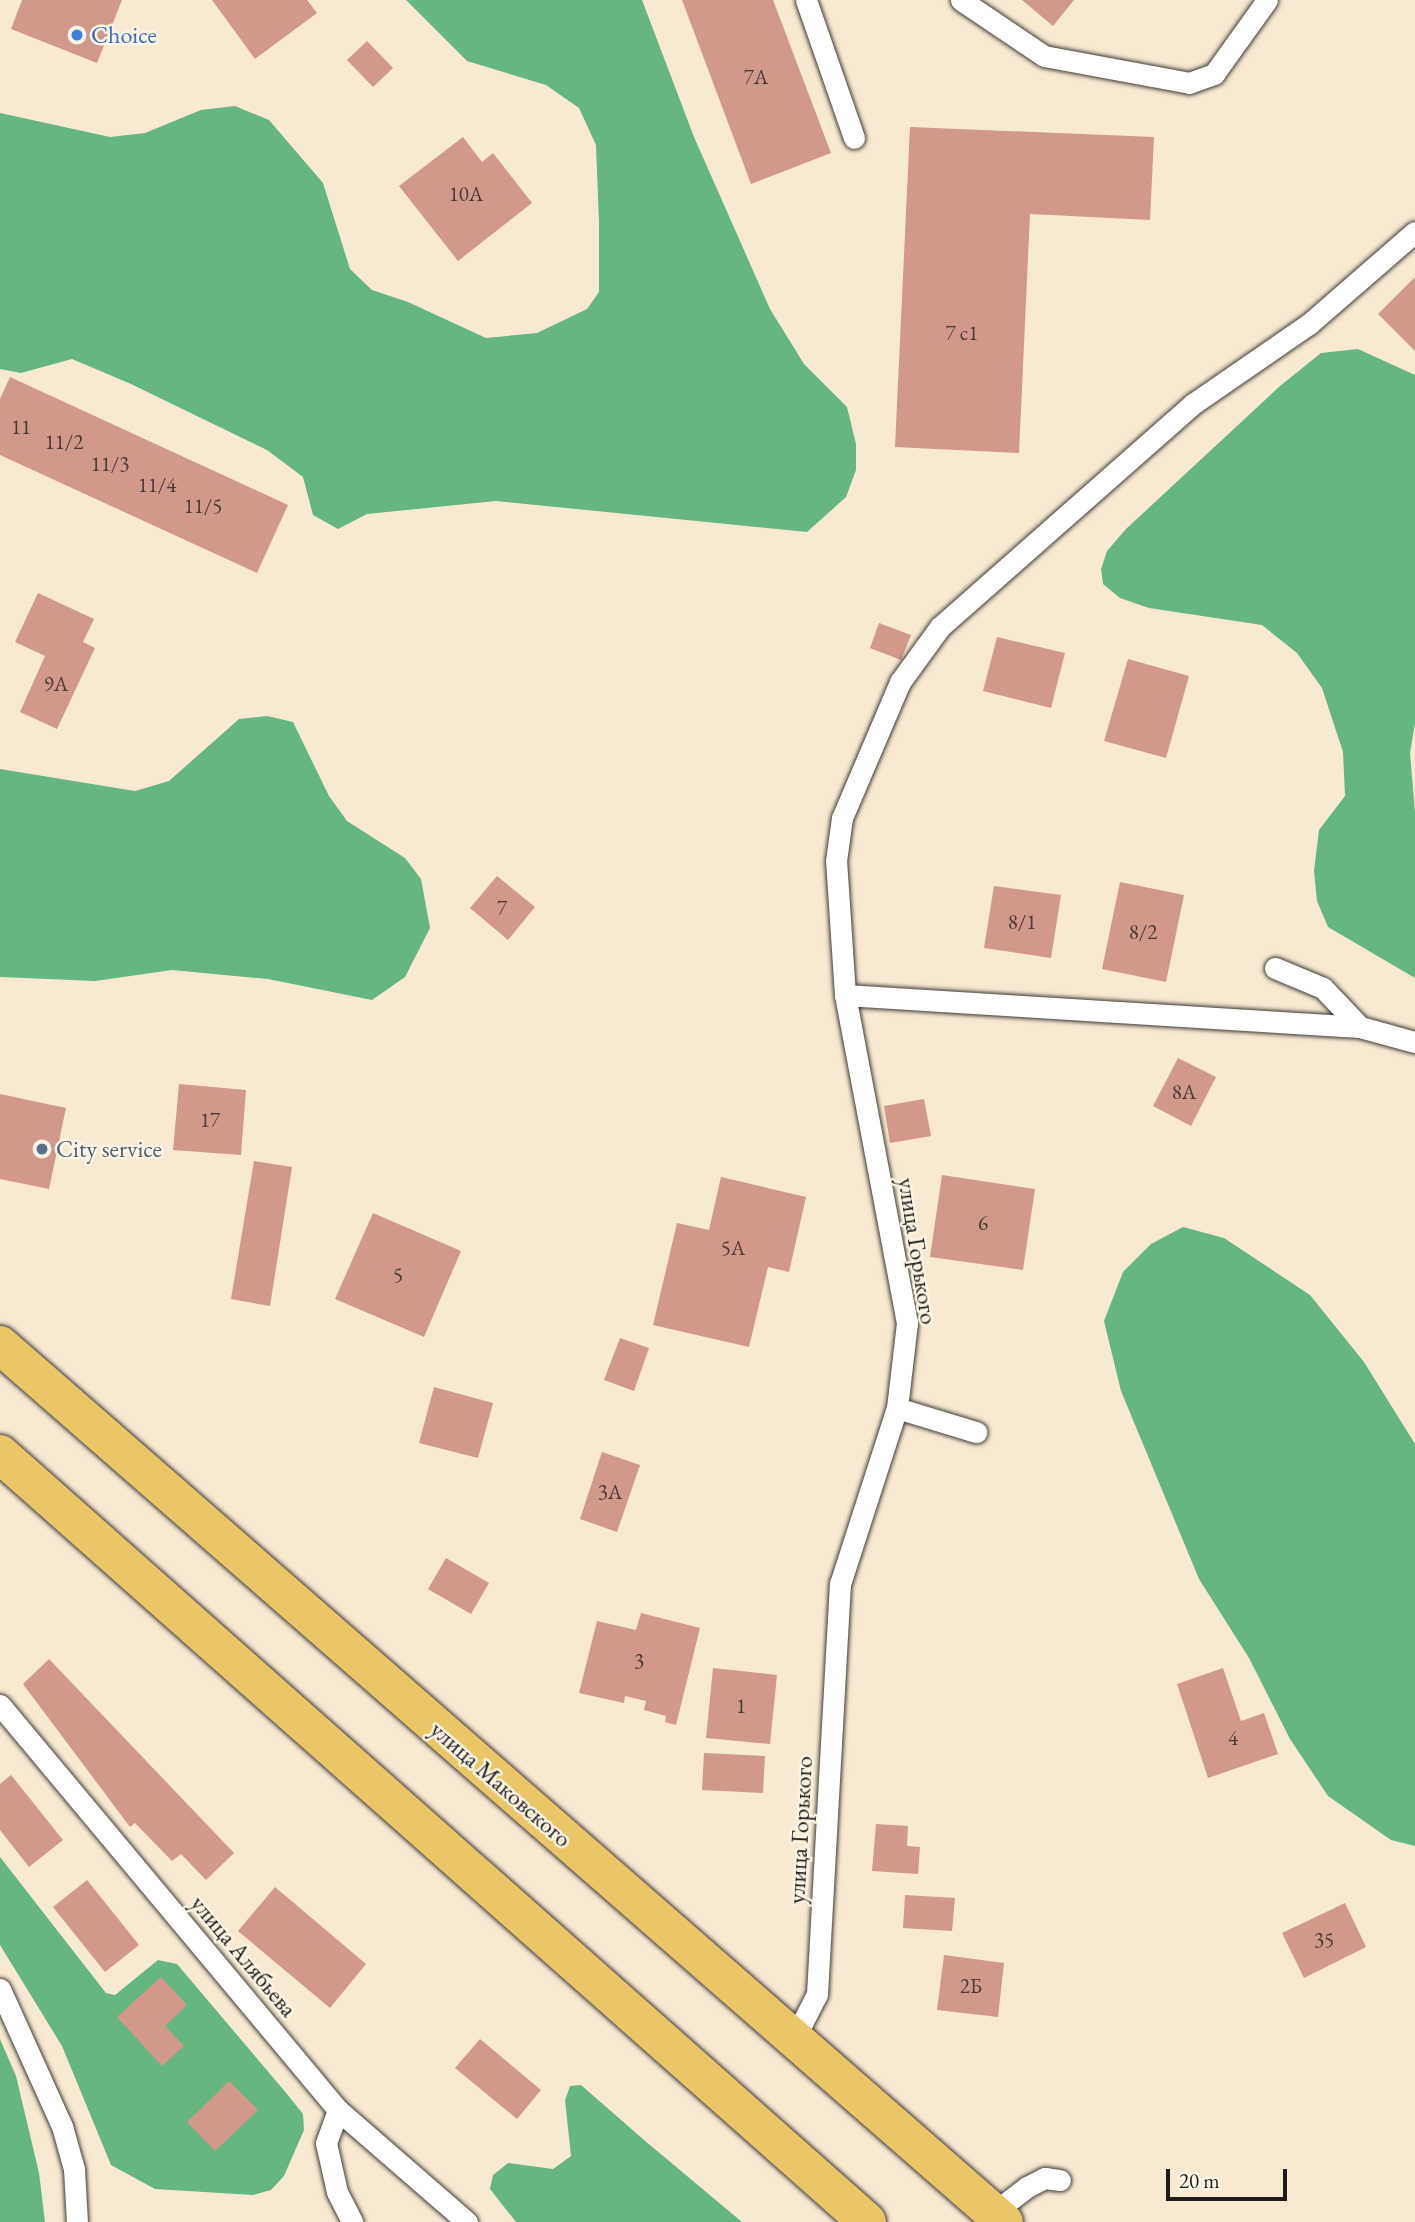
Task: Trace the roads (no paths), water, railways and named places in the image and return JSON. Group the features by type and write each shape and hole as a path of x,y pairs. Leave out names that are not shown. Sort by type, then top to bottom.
{"highway":[{"name":"улица Маковского","path":"0,1345 309,1619 795,2036 999,2217"},
{"path":"0,1454 860,2220"}],"lane":[{"path":"806,0 854,138"},
{"path":"961,0 1044,56 1189,83 1214,74 1267,0"},
{"name":"улица Горького","path":"795,2036 817,1994 841,1584 897,1408 907,1323 845,995 836,861 842,818 900,682 940,627 1193,404 1309,324 1415,232"},
{"path":"1275,968 1322,988 1360,1027"},
{"path":"845,995 1360,1027 1415,1042"},
{"path":"897,1408 976,1432"},
{"name":"улица Алябьева","path":"0,1705 338,2110 467,2222"},
{"path":"0,1989 61,2126 74,2169 77,2222"},
{"path":"338,2110 326,2143 337,2192 352,2222"},
{"path":"999,2217 1027,2187 1045,2178 1060,2179"}],"place":[{"name":"Choice","path":"77,35"},
{"name":"City service","path":"42,1149"}]}
